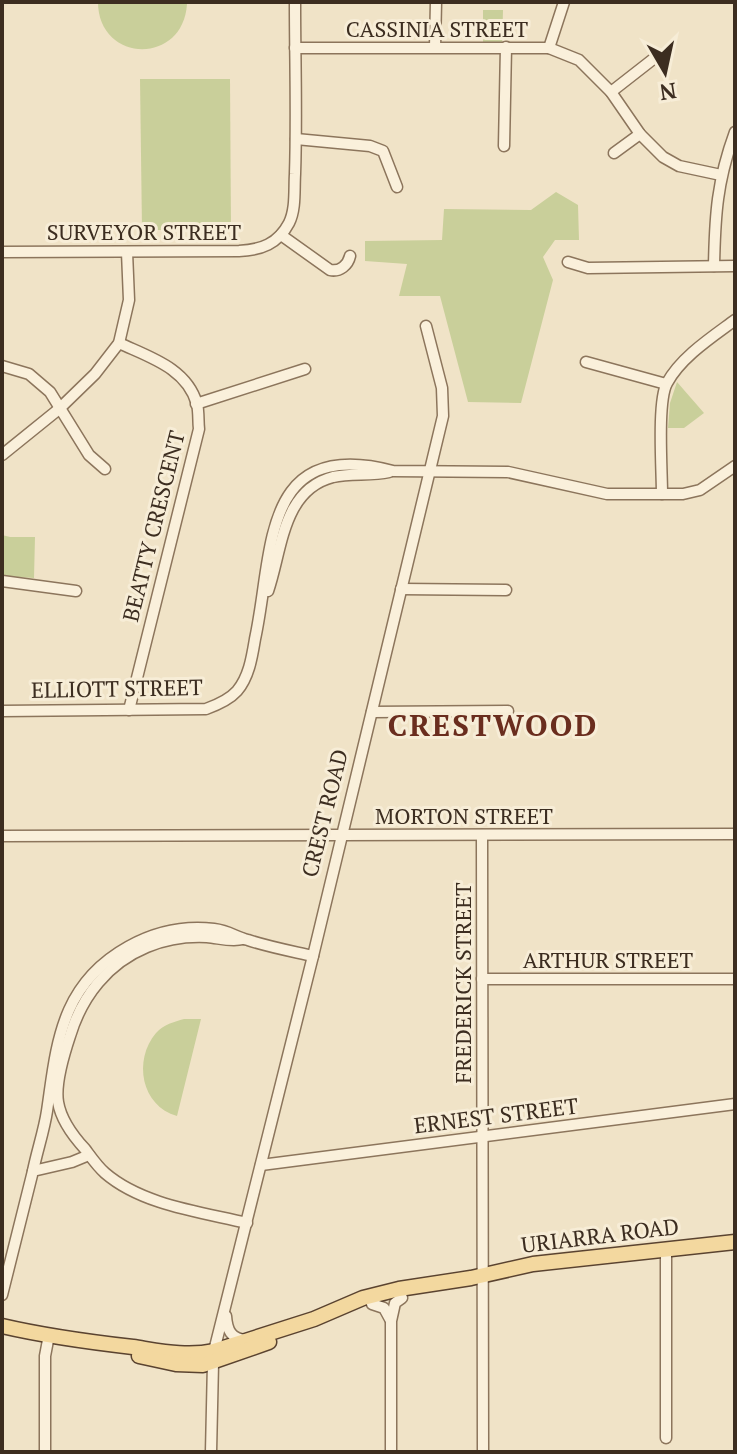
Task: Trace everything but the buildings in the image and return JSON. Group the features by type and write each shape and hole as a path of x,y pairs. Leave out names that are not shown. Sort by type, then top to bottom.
{"main road":[{"name":"URIARRA ROAD","path":"214,1357 249,1339 314,1319 369,1296 524,1265 735,1242"},
{"name":"URIARRA ROAD","path":"340,1309 402,1298 477,1276"},
{"name":"URIARRA ROAD","path":"2,1326 80,1341 214,1357 274,1339 314,1319"}],"street":[{"path":"295,2 293,209 281,235 326,269 335,271 342,268 349,263 350,256"},
{"path":"435,47 436,2"},
{"path":"549,48 564,2"},
{"path":"504,146 506,47"},
{"name":"CASSINIA STREET","path":"295,48 549,48 579,60 611,92 640,134 663,157 705,173 721,175"},
{"path":"611,92 652,60"},
{"path":"714,266 715,210 721,175 735,132"},
{"path":"614,153 640,134"},
{"path":"296,139 370,146 383,151 397,187"},
{"name":"SURVEYOR STREET","path":"2,252 251,251 269,245 281,235"},
{"path":"2,455 59,409 95,374 119,343 129,300 127,252"},
{"path":"568,262 588,268 735,266"},
{"path":"662,494 661,419 666,384 690,356 735,320"},
{"name":"CREST ROAD","path":"211,1452 214,1357 444,406 426,326"},
{"name":"BEATTY CRESCENT","path":"119,343 162,363 186,381 196,404 199,429 129,710"},
{"path":"586,362 666,384"},
{"path":"2,366 29,374 50,392 89,455 105,469"},
{"path":"196,404 305,369"},
{"name":"ELLIOTT STREET","path":"2,711 206,709 235,694 243,683 251,660 262,608 266,566 279,513 298,484 318,471 339,465 430,473 508,472 607,494 683,494 700,490 735,466"},
{"path":"2,581 76,591"},
{"path":"401,589 506,590"},
{"path":"372,712 508,711"},
{"name":"MORTON STREET","path":"2,837 735,834"},
{"name":"FREDERICK STREET","path":"482,835 482,1137 477,1276 483,1452"},
{"path":"2,1295 46,1114 62,1029 70,1007 86,983 111,958 135,943 177,929 227,931 243,939 313,956"},
{"path":"243,939 197,937 162,942 133,954 108,971 74,1021 58,1097 67,1127 103,1171 124,1186 150,1198 247,1223"},
{"name":"ARTHUR STREET","path":"482,979 735,979"},
{"path":"46,1114 58,1097"},
{"name":"ERNEST STREET","path":"261,1165 735,1104"},
{"path":"33,1171 89,1155"},
{"path":"61,1165 83,1165 103,1171"},
{"path":"666,1249 666,1438"},
{"path":"391,1452 391,1321 395,1303 402,1298"},
{"path":"372,1304 384,1308 391,1321"},
{"path":"226,1310 227,1327 231,1333 241,1339 249,1339"},
{"path":"45,1452 45,1358 49,1335"}],"green space":[{"path":"98,2 187,4 182,24 171,38 157,47 141,49 125,46 111,37 102,22"},
{"path":"483,10 503,10 502,48 483,48"},
{"path":"140,79 230,79 231,230 142,230"},
{"path":"556,192 578,205 579,240 555,240 543,257 553,280 521,403 468,402 440,296 399,296 407,264 365,261 365,241 442,240 444,209 531,210"},
{"path":"677,382 704,413 684,428 668,428 670,403"},
{"path":"2,535 35,537 34,578 2,576"},
{"path":"184,1019 201,1019 177,1116 155,1103 144,1081 143,1068 149,1044 156,1033 166,1025"}],"district":[{"name":"CRESTWOOD","path":"493,725"}]}
